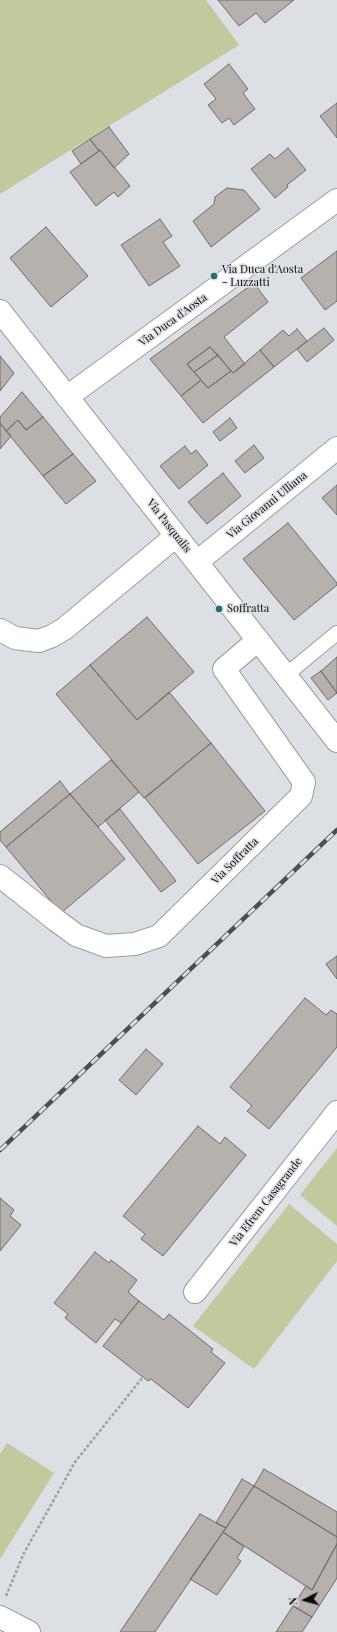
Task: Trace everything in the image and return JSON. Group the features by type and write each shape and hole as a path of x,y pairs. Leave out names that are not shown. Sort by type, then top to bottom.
{"street":[{"name":"Via Duca d'Aosta","path":"67,397 337,200"},
{"name":"Via Pasqualis","path":"0,311 337,740"},
{"name":"Via Giovanni Ulliana","path":"197,562 337,448"},
{"path":"0,630 15,638 21,639 39,641 52,636 64,629 176,536"},
{"name":"Via Soffratta","path":"0,876 76,935 106,946 135,944 160,936 301,796 304,782 224,669 258,640"},
{"name":"Via Efrem Casagrande","path":"195,1292 337,1112"},
{"path":"2,1609 29,1632"}],"lane":[{"path":"286,675 337,633"}],"path":[{"path":"2,1609 24,1553 75,1462 143,1377"}],"green space":[{"path":"0,0 206,0 239,45 0,194"},
{"path":"337,1148 337,1226 300,1195"},
{"path":"289,1204 337,1244 337,1261 254,1369 193,1326"},
{"path":"7,1443 54,1473 0,1559 0,1454"}],"building":[{"path":"218,0 294,0 265,23 256,13 239,26"},
{"path":"229,64 248,89 243,93 255,109 234,125 229,118 222,123 208,105 216,99 204,84"},
{"path":"337,103 337,138 320,116"},
{"path":"109,127 129,154 114,168 90,139"},
{"path":"90,139 99,151 81,164 72,151"},
{"path":"288,148 306,170 287,185 288,187 275,198 251,169 270,154 275,159"},
{"path":"100,150 130,186 118,197 114,192 96,206 70,172"},
{"path":"227,188 244,190 260,209 211,247 193,221 214,204 215,197"},
{"path":"160,219 172,236 163,242 180,266 149,286 121,245"},
{"path":"46,227 88,276 51,307 10,258"},
{"path":"337,251 337,301 325,310 301,278"},
{"path":"254,283 268,302 224,337 245,364 233,373 210,347 187,364 201,380 181,396 150,359"},
{"path":"324,328 334,340 307,362 297,349"},
{"path":"297,329 307,341 274,367 260,350 283,330 289,336"},
{"path":"210,347 218,355 194,372 187,364"},
{"path":"260,350 274,367 203,423 181,396 201,380 208,388 231,371 233,373"},
{"path":"218,355 231,371 208,388 194,372"},
{"path":"0,356 14,373 0,391"},
{"path":"22,392 43,417 26,430 18,420 6,431 0,423 0,417"},
{"path":"43,417 73,454 43,476 6,431 18,420 26,430"},
{"path":"230,418 237,428 220,441 213,432"},
{"path":"0,423 11,436 0,449"},
{"path":"254,445 264,458 245,473 235,461"},
{"path":"185,446 191,454 196,450 208,465 179,489 160,466"},
{"path":"73,454 96,481 66,504 43,476"},
{"path":"223,473 241,496 207,524 188,502"},
{"path":"337,485 337,515 322,498"},
{"path":"288,523 337,583 337,585 294,620 243,559"},
{"path":"147,617 194,672 137,720 90,665"},
{"path":"337,657 337,693 321,671"},
{"path":"90,665 137,720 169,692 211,743 144,798 56,694"},
{"path":"321,671 337,693 328,700 311,678"},
{"path":"211,743 265,811 198,864 145,798"},
{"path":"111,760 139,792 98,827 70,794"},
{"path":"60,781 70,794 6,847 0,840 0,832"},
{"path":"70,794 125,859 61,913 6,847"},
{"path":"120,809 176,881 161,892 105,820"},
{"path":"337,956 337,979 326,964"},
{"path":"305,998 326,1015 331,1010 337,1014 337,1047 269,1129 247,1111 252,1106 230,1087"},
{"path":"146,1049 163,1064 136,1095 119,1080"},
{"path":"198,1126 220,1144 225,1137 246,1155 163,1256 141,1239 145,1234 123,1216"},
{"path":"0,1198 14,1210 10,1216 21,1225 0,1251"},
{"path":"95,1252 109,1263 111,1260 137,1280 128,1292 139,1301 121,1323 115,1319 96,1343 65,1318 68,1314 54,1303"},
{"path":"139,1301 164,1320 169,1314 213,1349 211,1352 225,1363 188,1408 151,1379 148,1381 103,1346"},
{"path":"264,1469 337,1512 337,1537 254,1486"},
{"path":"242,1479 254,1486 226,1528 216,1523"},
{"path":"254,1486 337,1537 337,1544 312,1590 223,1532"},
{"path":"200,1514 226,1528 155,1632 120,1632"},
{"path":"223,1532 244,1547 237,1558 241,1561 217,1595 190,1579"},
{"path":"337,1544 337,1578 312,1617 293,1606 306,1586 312,1590"},
{"path":"293,1606 312,1617 302,1632 276,1632"}],"railway":[{"path":"0,1150 337,830"}],"place":[{"name":"Via Duca d'Aosta - Luzzatti","path":"214,276"},
{"name":"Soffratta","path":"219,609"}]}
